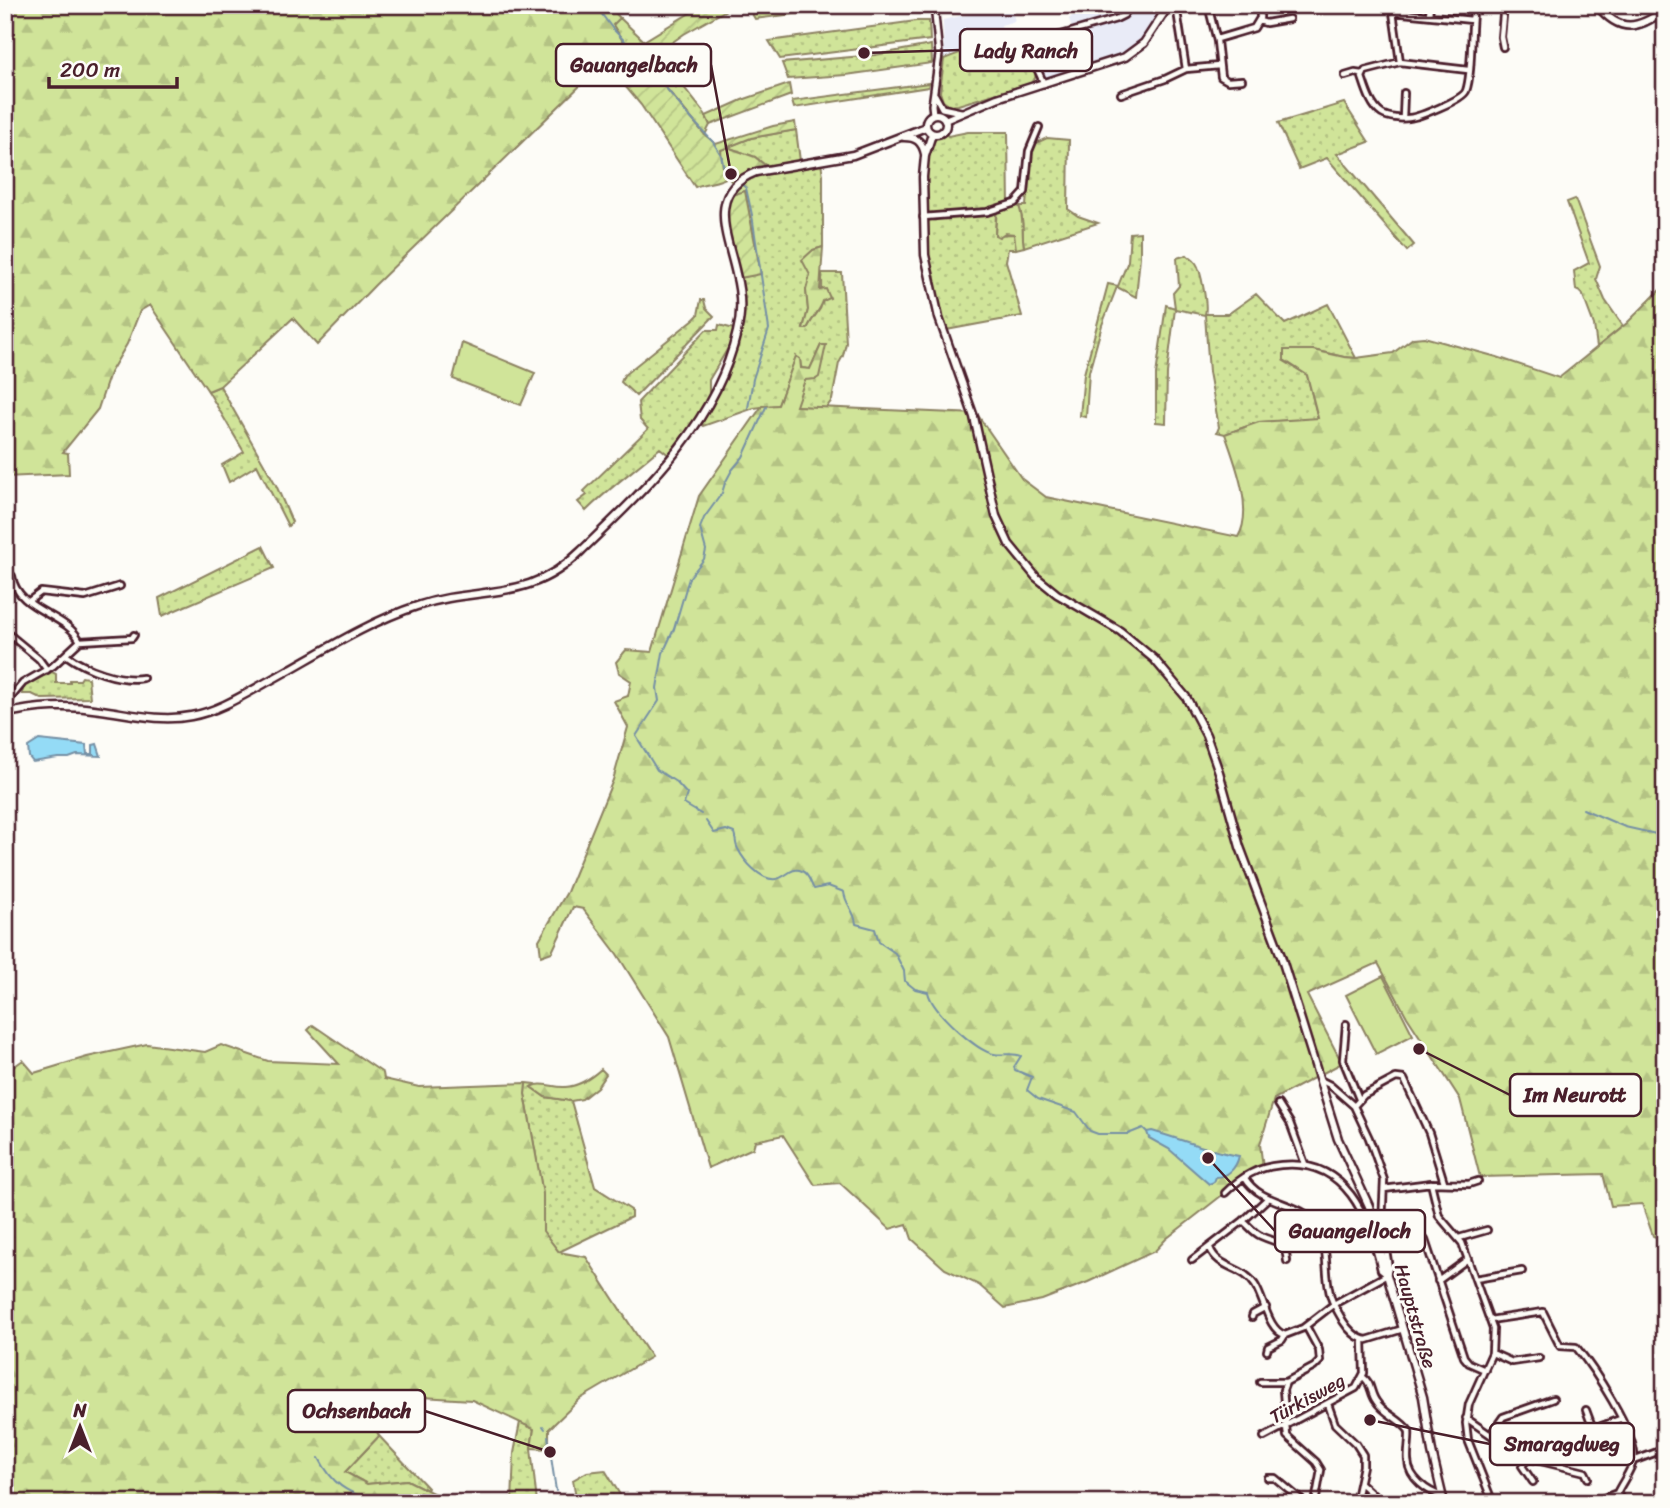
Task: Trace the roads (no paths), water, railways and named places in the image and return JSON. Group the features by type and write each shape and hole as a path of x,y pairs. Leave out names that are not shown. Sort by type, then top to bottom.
{"main road":[{"path":"945,120 1123,59 1139,48 1169,5"},
{"path":"1597,5 1612,20 1627,26 1645,22 1665,10"},
{"path":"933,114 940,115 945,120 944,130 939,134 932,134 926,127 927,118 933,114"},
{"path":"8,713 91,708 158,718 195,716 232,701 386,618 432,601 517,589 559,570 590,542 679,450 713,398 734,345 740,317 739,287 723,219 726,201 733,188 756,172 853,155 926,127"},
{"name":"Hauptstraße","path":"932,134 925,156 925,256 935,303 970,402 991,501 1002,531 1022,562 1036,577 1057,594 1111,625 1154,659 1186,697 1213,751 1240,847 1281,956 1338,1139 1366,1195 1423,1396 1443,1500"},
{"path":"901,136 917,140 923,146 925,156"}],"street":[{"path":"933,114 939,41 934,5"},
{"path":"1044,84 1030,51 1030,44 1116,19 1124,15 1130,5"},
{"path":"1176,5 1186,69"},
{"path":"1208,5 1223,79 1242,80"},
{"path":"1217,39 1249,31 1259,21 1260,5"},
{"path":"1392,5 1400,62"},
{"path":"1429,15 1430,5"},
{"path":"1362,74 1366,91 1378,111 1387,116 1411,118 1459,100 1465,92 1474,5"},
{"path":"1503,47 1501,37 1504,5"},
{"path":"1393,12 1472,20"},
{"path":"1259,21 1266,23 1289,19"},
{"path":"1345,76 1362,74 1400,62 1468,70"},
{"path":"1121,94 1186,69 1219,66"},
{"path":"1403,118 1404,93"},
{"path":"935,95 944,109 962,112"},
{"path":"923,217 984,212 1014,204 1025,192 1029,152 1039,127"},
{"path":"12,576 16,589 44,613 68,626 80,641"},
{"path":"29,600 41,592 88,597 120,586"},
{"path":"5,631 39,659 47,670"},
{"path":"8,713 10,698 23,683 47,670 80,641 118,640 132,638 134,635"},
{"path":"66,655 106,673 134,679 143,678"},
{"path":"5,692 10,698"},
{"path":"1346,1024 1343,1058 1359,1099"},
{"path":"1354,1106 1359,1099 1396,1078 1404,1079 1429,1133 1444,1182"},
{"path":"1210,1248 1215,1259 1239,1271 1253,1282 1277,1331 1285,1335 1306,1326 1334,1304 1387,1275 1389,1268 1382,1225 1383,1177 1374,1151 1354,1106 1319,1079"},
{"path":"1278,1104 1290,1123 1306,1164"},
{"path":"1225,1193 1257,1168 1306,1164 1324,1170 1335,1177 1353,1199 1364,1218 1381,1270 1387,1275"},
{"path":"1245,1178 1267,1199 1302,1212 1318,1226 1323,1238 1329,1293 1346,1326 1363,1340 1403,1329"},
{"path":"1384,1189 1444,1182 1469,1184 1478,1181"},
{"path":"1431,1183 1439,1216 1459,1238 1468,1259 1494,1336 1492,1353 1466,1418 1468,1440 1493,1503"},
{"path":"1192,1260 1267,1199"},
{"path":"1243,1221 1259,1235 1282,1244 1287,1261"},
{"path":"1459,1238 1487,1230"},
{"path":"1425,1240 1465,1359 1485,1370"},
{"path":"1438,1281 1468,1259"},
{"path":"1475,1279 1522,1271"},
{"path":"1252,1317 1266,1307"},
{"path":"1490,1320 1543,1312 1560,1346 1578,1349 1610,1394 1632,1449 1633,1461 1617,1493 1591,1503"},
{"path":"1260,1382 1286,1382 1320,1361 1319,1350 1306,1326"},
{"path":"1266,1351 1285,1335"},
{"name":"Türkisweg","path":"1265,1437 1354,1390 1363,1377 1363,1340"},
{"path":"1492,1353 1512,1362 1539,1358"},
{"path":"1363,1377 1369,1382 1377,1403 1409,1431 1408,1460 1411,1472 1423,1487 1443,1500"},
{"path":"1286,1382 1283,1393 1288,1438 1320,1467 1315,1503"},
{"path":"1491,1434 1503,1417 1553,1399"},
{"path":"1328,1404 1335,1424 1361,1452 1363,1466 1355,1503"},
{"path":"1586,1410 1593,1429"},
{"path":"1466,1418 1518,1454 1585,1472 1588,1478"},
{"path":"1534,1482 1522,1466 1531,1453 1620,1419"},
{"path":"1633,1461 1665,1449"},
{"path":"1268,1478 1275,1478 1305,1503"},
{"path":"1360,1483 1382,1503"},
{"path":"1617,1493 1624,1503"}],"water":[{"path":"39,740 86,745 87,754 93,754 93,745 97,744 101,756 77,755 33,762 29,757 28,747"},
{"path":"1152,1131 1239,1156 1238,1161 1231,1171 1216,1177 1214,1182 1209,1184 1169,1149 1149,1138 1147,1132"}],"waterway":[{"path":"595,5 612,28 646,63 713,142 721,155 724,168 736,179"},
{"path":"1634,30 1647,26 1665,14"},
{"path":"1608,22 1629,30"},
{"path":"740,183 746,188 752,215 769,329 753,379 748,408"},
{"path":"701,814 684,804 687,794 676,782 657,770 636,736 659,701 657,688 663,653 674,629 689,578 704,559 706,550 700,528 722,493 732,470 743,457 766,407"},
{"path":"1657,495 1665,496"},
{"path":"1583,809 1625,827 1665,836"},
{"path":"706,821 714,833 726,830 734,833 737,847 744,859 765,877 776,879 798,870 807,875 814,889 828,886 844,892 856,924 875,929 879,942 895,953 904,971 905,981 915,989 928,992 937,1009 956,1029 986,1051 1021,1056 1014,1067 1015,1070 1032,1077 1027,1090 1038,1099 1076,1112 1090,1131 1098,1134 1128,1134 1143,1128 1147,1132"},
{"path":"1656,932 1665,935"},
{"path":"548,1436 556,1491"},
{"path":"319,1458 330,1476 342,1487 376,1503"},
{"path":"557,1497 557,1503"}],"place":[{"name":"Lady Ranch","path":"864,53"},
{"name":"Gauangelbach","path":"731,174"},
{"name":"Im Neurott","path":"1419,1049"},
{"name":"Gauangelloch","path":"1208,1158"},
{"name":"Smaragdweg","path":"1370,1420"},
{"name":"Ochsenbach","path":"550,1452"}]}
